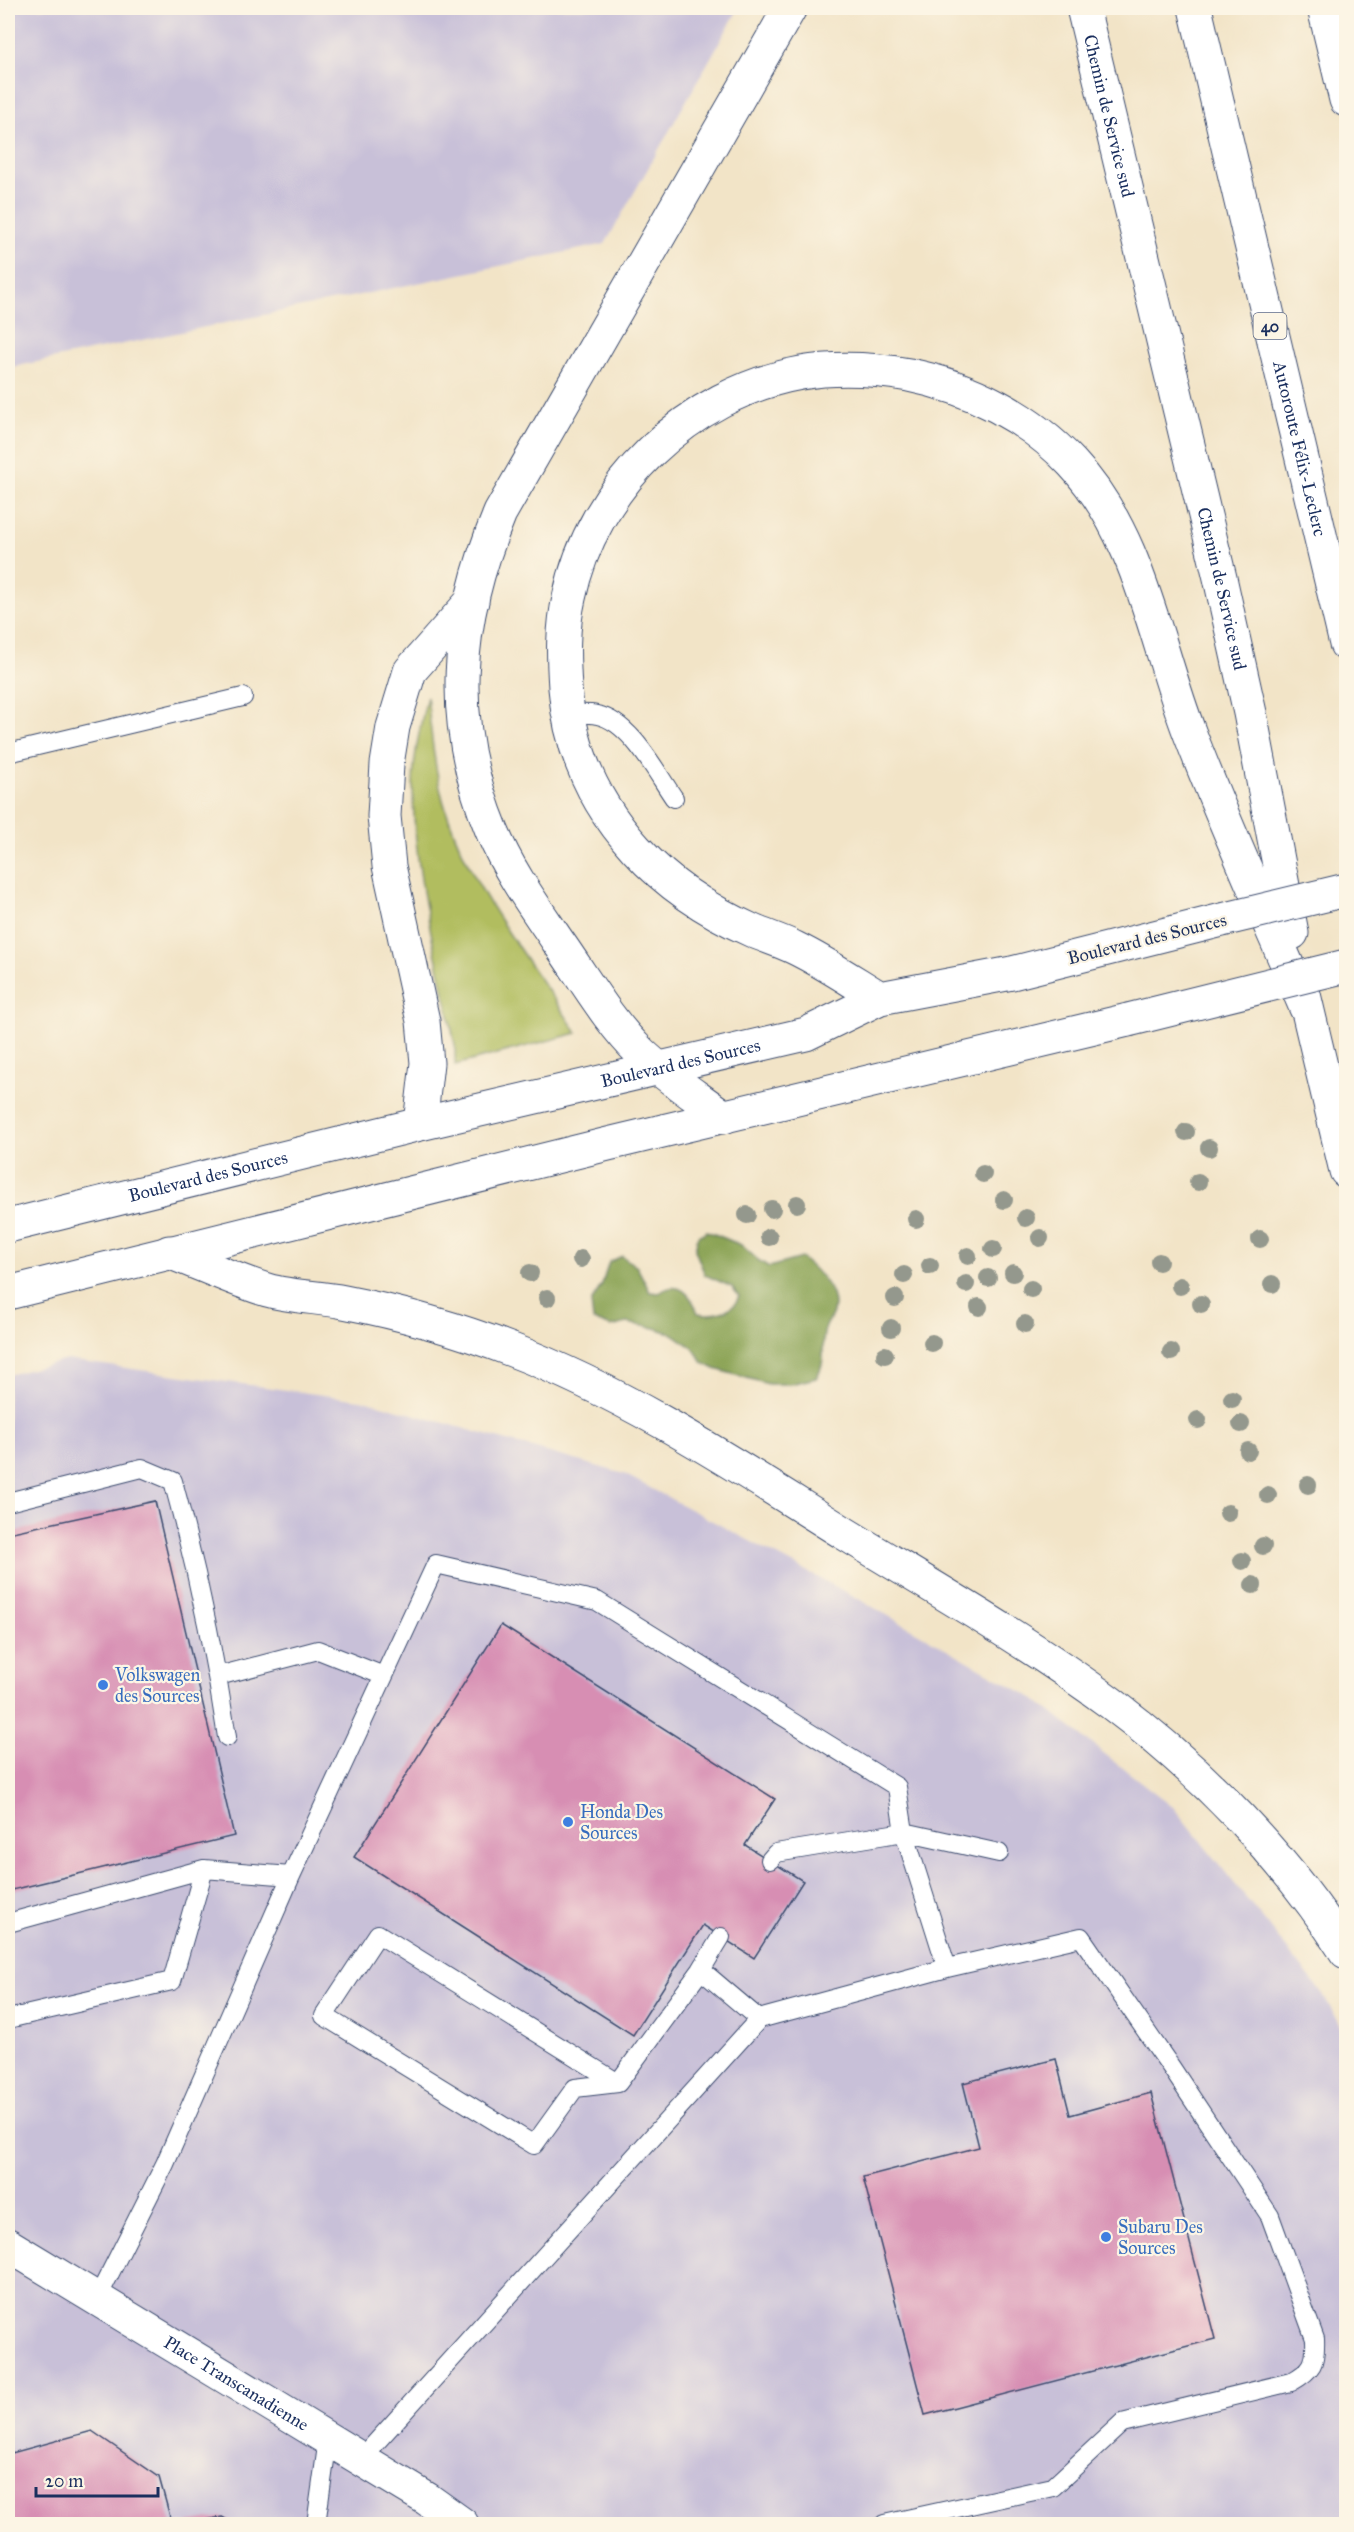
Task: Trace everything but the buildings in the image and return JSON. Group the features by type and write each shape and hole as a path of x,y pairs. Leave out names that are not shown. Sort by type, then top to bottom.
{"main road":[{"path":"724,1117 657,1068 630,1041 607,1012 510,868 493,832 471,768 462,716 461,678 472,601 489,540 512,489 790,8"},
{"name":"Chemin de Service sud","path":"1083,8 1243,679 1306,1008 1347,1171"},
{"name":"Autoroute Félix-Leclerc","path":"1195,8 1347,644"},
{"path":"1324,8 1347,100"},
{"path":"880,998 794,947 720,916 690,898 662,876 633,847 590,786 569,714 563,669 563,635 569,596 582,555 601,515 625,480 687,419 725,398 760,384 801,373 842,370 883,371 929,379 965,390 1000,406 1038,434 1072,463 1100,498 1120,535 1189,732 1306,1008"},
{"path":"420,1125 426,1070 423,1022 389,866 384,816 387,765 393,727 410,671 472,601"},
{"name":"Boulevard des Sources","path":"8,1226 420,1125 806,1034 880,998 971,982 1347,890"},
{"path":"8,1293 1347,966"},
{"path":"169,1252 270,1291 343,1302 407,1316 515,1351 623,1402 748,1473 1059,1667 1135,1722 1210,1789 1264,1845 1305,1892 1347,1952"},
{"name":"Place Transcanadienne","path":"8,2245 362,2459 427,2499 462,2524"}],"lane":[{"path":"8,753 243,697"},
{"path":"569,714 597,715 621,728 634,741 674,798"},
{"path":"8,1502 142,1468 173,1481 195,1563 218,1676 227,1737"},
{"path":"97,2299 165,2164 291,1876 436,1564 597,1601 897,1787 904,1832 947,1968"},
{"path":"218,1676 318,1650 384,1676"},
{"path":"770,1860 776,1853 904,1832 999,1853"},
{"path":"8,1923 204,1869 291,1876"},
{"path":"8,2019 172,1981 204,1869"},
{"path":"618,2083 378,1934 324,2016 534,2145 574,2088 618,2083 701,1970 721,1937"},
{"path":"362,2459 759,2019 947,1968 1081,1937 1270,2216 1315,2339 1316,2357 1307,2373 1291,2382 1122,2422 1053,2487 884,2524"},
{"path":"701,1970 759,2019"},
{"path":"316,2524 328,2439"}],"shaded area":[{"path":"8,8 739,8 605,244 8,368"},
{"path":"67,1360 367,1401 624,1474 857,1598 1033,1698 1173,1807 1323,1994 1346,2037 1346,2524 8,2524 8,1375"}],"green space":[{"path":"427,696 440,787 454,832 483,893 577,1033 455,1065 455,1045 421,881 414,815 415,760"},
{"path":"707,1231 741,1245 769,1267 801,1258 824,1281 834,1304 823,1340 823,1361 816,1378 790,1384 768,1384 715,1369 703,1363 693,1348 673,1334 627,1323 611,1327 593,1320 591,1303 602,1284 609,1262 622,1256 637,1267 650,1292 659,1293 666,1289 678,1288 692,1300 698,1313 722,1312 733,1306 739,1296 732,1287 705,1275 695,1250 698,1236"}],"place":[{"name":"Volkswagen des Sources","path":"103,1685"},
{"name":"Honda Des Sources","path":"568,1822"},
{"name":"Subaru Des Sources","path":"1106,2237"}]}
